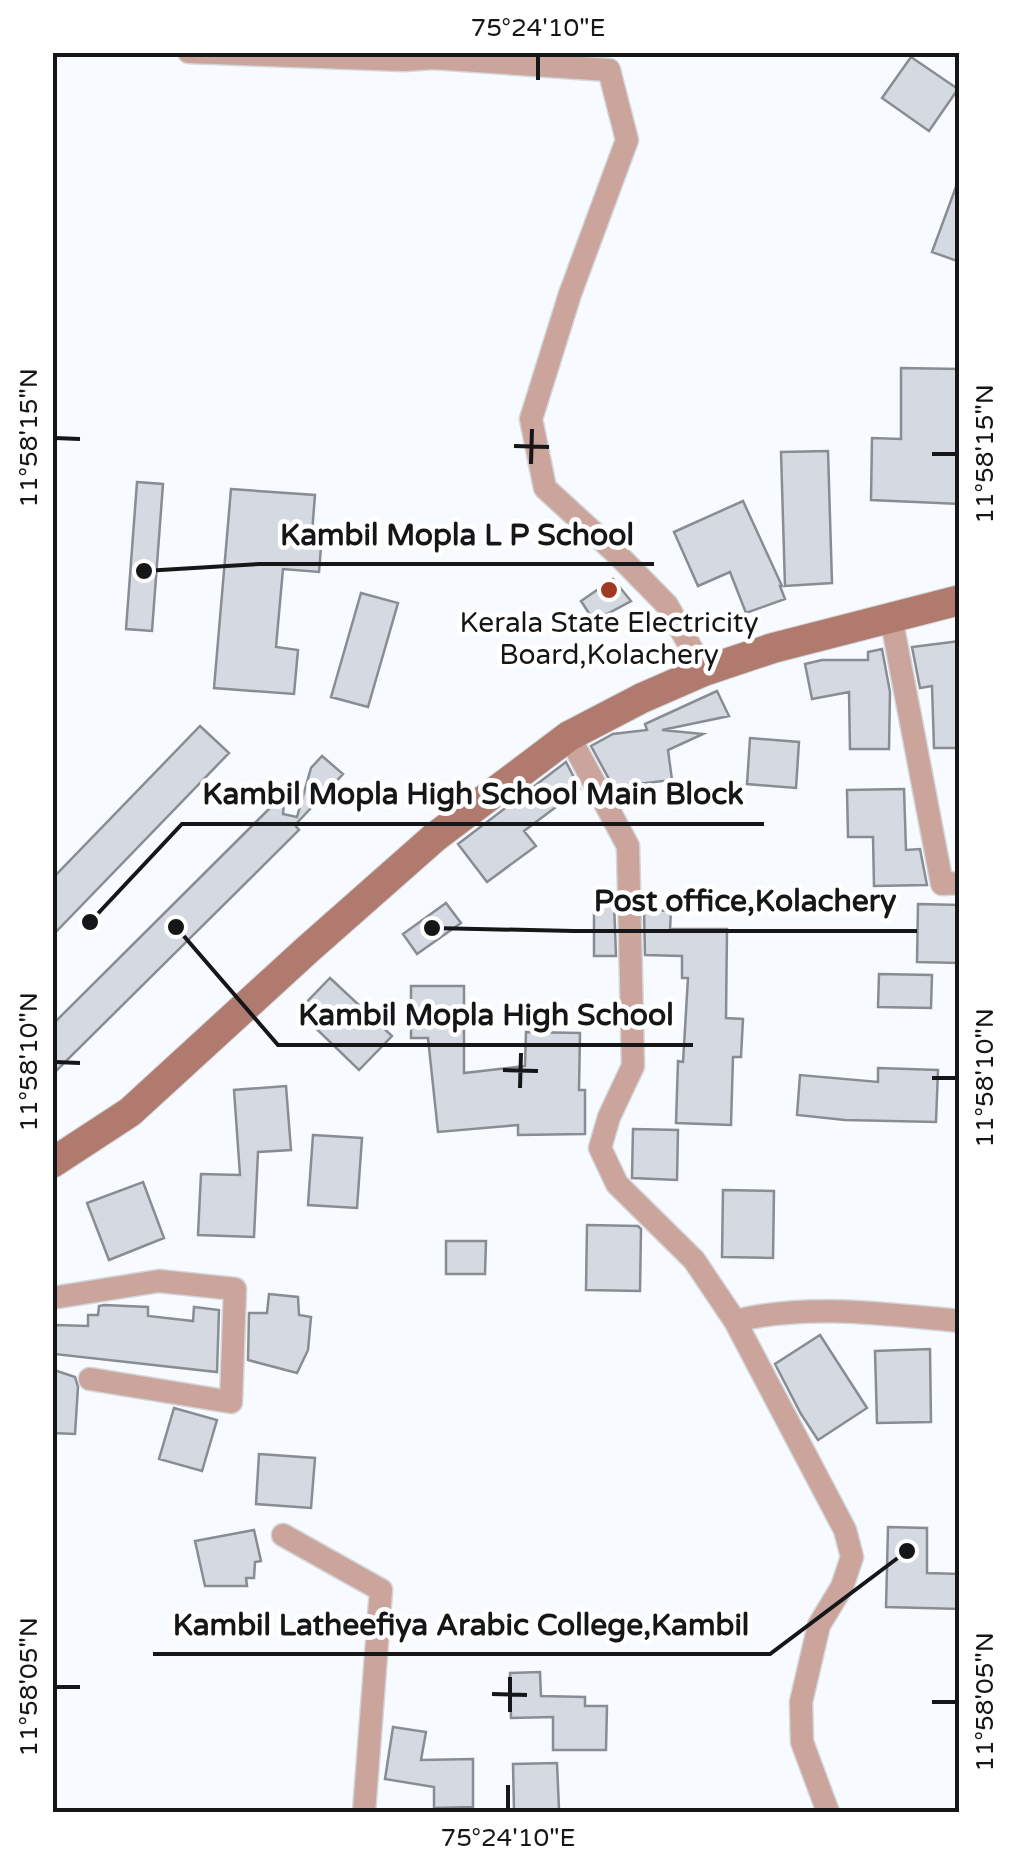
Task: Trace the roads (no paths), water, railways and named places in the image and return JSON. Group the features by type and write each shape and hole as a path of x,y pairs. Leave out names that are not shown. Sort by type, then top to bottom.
{"main road":[{"path":"52,1163 130,1112 435,837 569,736 704,670 773,648 960,600"}],"street":[{"path":"189,52 404,60 513,58 609,70 627,140 570,294 531,418 545,488 668,605 704,670"},
{"path":"891,617 942,884 960,883"},
{"path":"569,736 628,846 633,1066 609,1117 600,1148 616,1184 694,1260 735,1321 846,1530 852,1558 842,1587 819,1625 801,1702 802,1742 828,1812"},
{"path":"52,1298 159,1281 235,1289 232,1402 90,1379"},
{"path":"735,1321 767,1313 834,1310 960,1320"},
{"path":"283,1535 381,1590 364,1812"}],"place":[{"name":"Kambil Mopla L P School","path":"144,571"},
{"name":"Kerala State Electricity Board,Kolachery","path":"609,590"},
{"name":"Kambil Mopla High School Main Block","path":"90,922"},
{"name":"Kambil Mopla High School","path":"176,927"},
{"name":"Post office,Kolachery","path":"432,928"},
{"name":"Kambil Latheefiya Arabic College,Kambil","path":"907,1551"}]}
